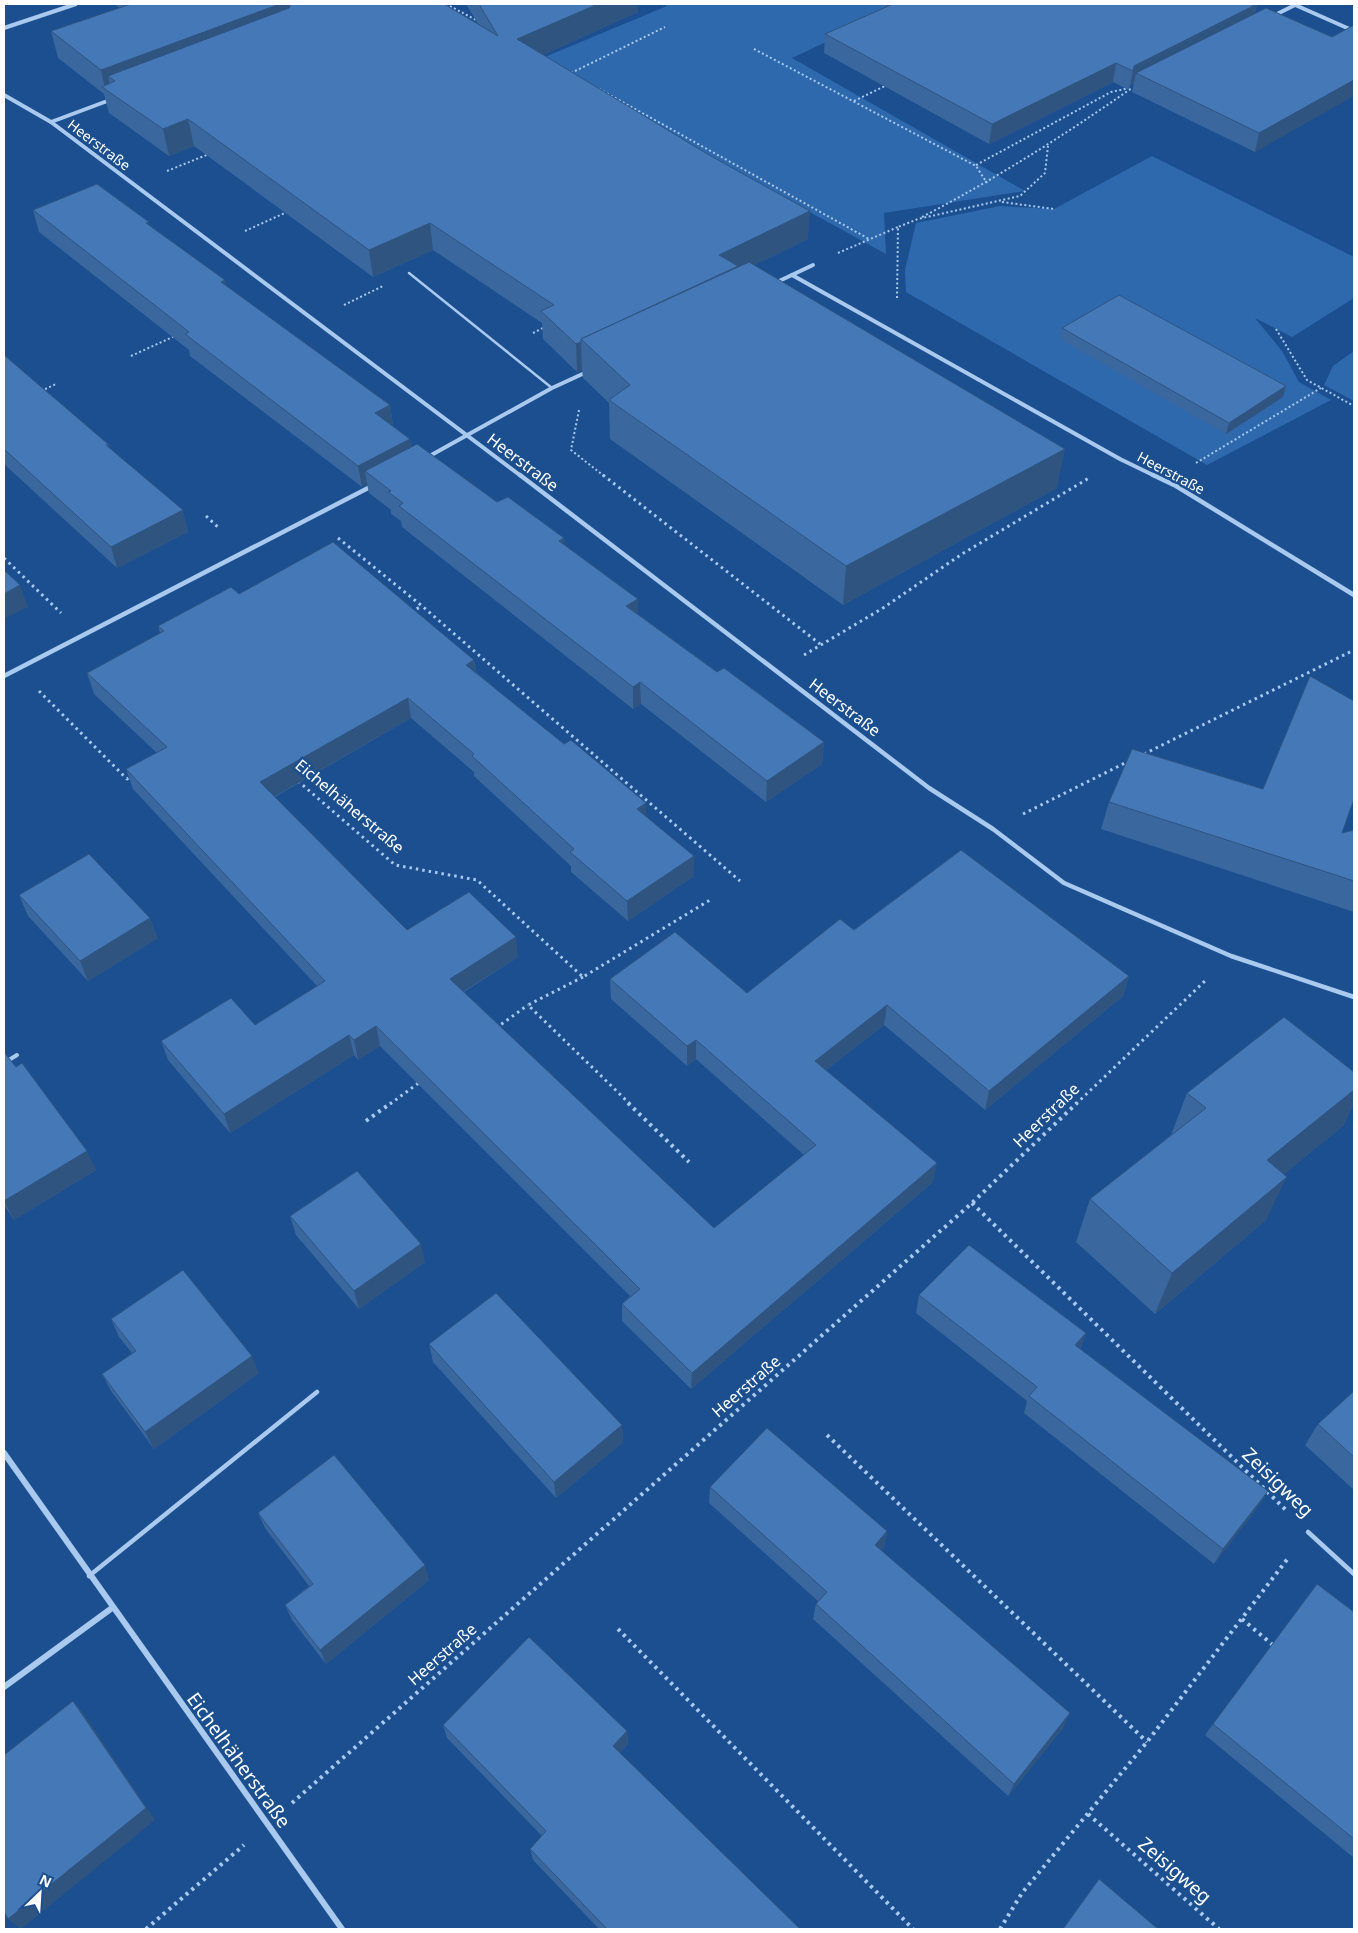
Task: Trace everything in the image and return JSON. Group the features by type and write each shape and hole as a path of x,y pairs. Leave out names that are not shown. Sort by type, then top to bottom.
{"street":[{"path":"4,28 76,4"},
{"path":"1271,17 1294,4 1354,31"},
{"name":"Heerstraße","path":"4,95 51,122 469,436 929,788 993,829 1064,883 1231,956 1354,997"},
{"name":"Heerstraße","path":"51,122 116,98"},
{"path":"765,287 813,265"},
{"name":"Heerstraße","path":"792,275 1120,460 1176,486 1354,595"},
{"name":"Heerstraße","path":"469,436 552,388 597,367"},
{"path":"416,463 469,436"},
{"path":"4,676 382,481"},
{"name":"Eichelhäherstraße","path":"4,1453 112,1608 342,1929"},
{"path":"4,1688 112,1608"}],"lane":[{"path":"408,273 552,388"},
{"path":"4,1063 17,1055"},
{"path":"90,1576 317,1392"},
{"path":"1308,1532 1354,1574"}],"path":[{"path":"446,4 480,23"},
{"path":"466,21 472,18"},
{"path":"579,77 570,73 665,27"},
{"path":"754,49 976,166 987,183"},
{"path":"854,101 889,84"},
{"path":"596,87 869,239"},
{"path":"813,265 918,219 987,183 1048,146 1132,88 1111,92 976,166"},
{"path":"918,219 1001,202 1020,196 1045,173 1048,146"},
{"name":"Heerstraße","path":"134,185 217,151"},
{"path":"1001,202 1054,209"},
{"path":"214,244 295,209"},
{"path":"898,227 898,303"},
{"path":"314,320 408,273"},
{"path":"501,349 553,323"},
{"path":"1276,329 1307,380 1354,406"},
{"path":"131,356 185,332"},
{"path":"39,392 56,384"},
{"path":"1193,465 1321,388"},
{"path":"579,408 570,450 820,644"},
{"path":"778,672 820,644 883,608 962,554 1120,460"},
{"path":"312,517 422,606 740,881"},
{"path":"4,558 84,636"},
{"path":"404,616 422,606"},
{"path":"1143,755 1354,650"},
{"path":"17,670 126,778 135,774"},
{"path":"993,829 1134,759"},
{"name":"Eichelhäherstraße","path":"297,781 395,864 477,880 583,977"},
{"path":"488,1034 528,1005 583,977 710,900"},
{"name":"Heerstraße","path":"146,1929 268,1824 972,1203 1231,956"},
{"path":"528,1005 689,1162"},
{"path":"366,1121 423,1080"},
{"name":"Zeisigweg","path":"972,1203 1308,1532 1147,1742 1022,1893 1000,1929"},
{"path":"827,1435 1147,1742"},
{"path":"1242,1620 1280,1651"},
{"path":"618,1629 913,1929"},
{"name":"Zeisigweg","path":"1088,1814 1219,1929"}],"shaded area":[{"path":"663,4 907,4 792,58 1025,191 884,213 886,254 535,61 667,6"},
{"path":"1152,156 1354,257 1354,298 1292,337 1255,318 1282,351 1299,382 1331,400 1207,465 906,292 905,270 916,223 1000,206 1054,209"},
{"path":"1354,351 1354,401 1324,385 1333,366"}],"building":[{"path":"131,4 280,4 101,70 51,31"},
{"path":"291,4 444,4 498,36 479,4 598,4 517,39 709,155 810,211 719,255 738,266 581,339 581,342 576,344 541,311 554,305 430,223 369,250 188,119 163,129 102,87 115,81 108,76 289,8"},
{"path":"893,4 1257,4 1134,66 1133,71 1116,63 992,124 825,34"},
{"path":"1266,8 1332,37 1354,25 1354,80 1259,133 1136,73"},
{"path":"97,184 149,222 146,223 225,280 221,282 390,405 375,413 410,439 358,466 185,334 189,332 33,210"},
{"path":"749,262 1065,449 846,566 609,400 630,385 581,339"},
{"path":"1119,295 1286,386 1229,423 1062,328"},
{"path":"4,355 183,510 111,547 4,449"},
{"path":"417,444 497,502 508,497 564,538 559,541 638,599 626,606 717,672 724,668 824,742 767,781 640,682 633,687 399,506 403,503 365,471"},
{"path":"333,542 474,660 466,665 564,744 571,740 646,803 637,809 694,856 627,901 570,852 574,849 472,756 474,754 408,698 260,782 407,930 469,892 516,937 450,979 714,1228 816,1145 696,1040 687,1046 610,979 675,932 747,993 840,919 854,930 961,850 1129,976 989,1091 887,1005 815,1061 937,1163 692,1373 622,1304 640,1289 376,1026 354,1040 349,1035 224,1114 161,1041 231,998 255,1025 325,981 126,769 167,747 87,673 164,631 158,626 231,587 239,594"},
{"path":"4,570 20,585 4,594"},
{"path":"1310,676 1354,701 1354,799 1342,833 1354,830 1354,881 1109,802 1132,749 1263,789"},
{"path":"89,854 150,918 80,961 19,895"},
{"path":"1284,1017 1354,1072 1354,1090 1267,1160 1287,1177 1172,1273 1090,1199 1206,1108 1187,1093"},
{"path":"4,1052 16,1067 22,1063 87,1151 4,1201"},
{"path":"357,1171 421,1244 354,1291 290,1216"},
{"path":"969,1245 1086,1333 1075,1345 1268,1491 1223,1549 1029,1396 1037,1387 919,1295"},
{"path":"183,1270 252,1356 145,1432 102,1374 136,1351 111,1319"},
{"path":"496,1293 622,1425 554,1482 429,1344"},
{"path":"1354,1391 1354,1457 1318,1424"},
{"path":"767,1428 887,1531 875,1545 1070,1713 1014,1784 816,1604 827,1592 710,1487"},
{"path":"334,1455 425,1565 320,1650 285,1605 313,1584 258,1513"},
{"path":"1317,1584 1354,1612 1354,1839 1213,1724"},
{"path":"529,1637 627,1731 613,1746 800,1929 607,1929 530,1849 546,1831 443,1725"},
{"path":"73,1701 146,1808 8,1919 4,1911 4,1755"},
{"path":"1099,1879 1158,1929 1063,1929"}]}
